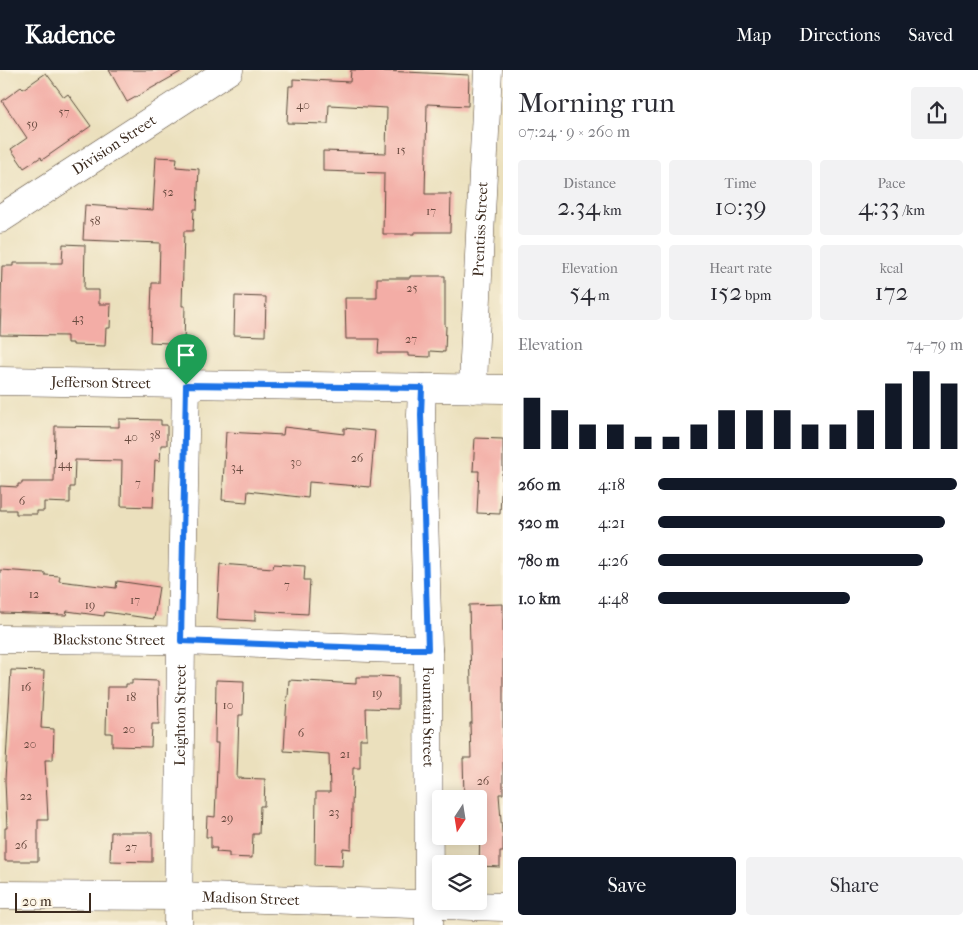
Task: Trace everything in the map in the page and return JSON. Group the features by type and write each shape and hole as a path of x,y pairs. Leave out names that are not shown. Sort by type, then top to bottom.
{"street":[{"name":"Prentiss Street","path":"473,389 488,70"},
{"name":"Division Street","path":"0,219 220,72"},
{"name":"Jefferson Street","path":"0,381 503,389"},
{"name":"Leighton Street","path":"178,925 186,385"},
{"name":"Fountain Street","path":"422,388 421,415 428,649 429,915"},
{"name":"Blackstone Street","path":"0,639 181,641 428,649"},
{"name":"Madison Street","path":"0,895 178,896 429,915 503,907"}],"building":[{"path":"109,70 184,70 127,102"},
{"path":"351,70 469,75 468,106 427,104 425,194 451,194 450,232 383,234 384,173 323,171 323,151 386,153 387,108 329,105 328,124 287,123 289,86 293,86 293,79 350,82"},
{"path":"46,73 64,97 68,94 91,126 42,160 41,157 24,168 11,149 27,138 2,101 21,87 23,89"},
{"path":"156,157 177,158 176,167 199,169 197,209 194,209 193,231 184,231 182,306 185,306 184,344 150,342 152,283 159,283 160,243 83,240 85,205 153,210"},
{"path":"63,244 85,245 84,290 99,290 99,304 111,304 110,328 106,328 105,346 73,345 73,343 67,343 67,336 0,335 2,266 13,266 13,263 62,263"},
{"path":"410,276 445,276 445,352 430,351 430,357 408,356 408,353 378,353 379,339 346,339 345,298 377,298 377,278 410,278"},
{"path":"235,296 266,297 265,336 234,335"},
{"path":"119,419 161,420 161,425 167,425 167,445 161,445 160,461 155,460 153,507 121,506 122,461 75,460 74,487 70,487 70,503 44,502 44,511 37,511 37,514 16,514 16,510 0,510 0,486 18,487 18,484 22,484 22,482 54,482 55,426 119,427"},
{"path":"284,427 344,434 344,428 375,431 370,487 309,482 308,498 248,491 247,502 222,500 226,432 283,435"},
{"path":"475,438 503,439 500,514 477,513 479,471 473,471"},
{"path":"220,564 273,568 274,564 305,566 304,580 310,580 308,614 255,611 255,621 217,619"},
{"path":"0,570 45,573 45,575 60,576 59,581 116,588 117,581 159,587 154,619 105,612 104,616 67,611 66,615 0,613"},
{"path":"503,604 503,794 499,794 503,852 500,852 500,867 487,866 487,855 479,855 480,845 488,845 488,790 464,790 463,758 471,758 470,723 472,723 469,605"},
{"path":"11,670 44,671 41,728 54,729 53,760 45,760 48,820 38,820 38,861 5,861 5,828 7,828 5,780"},
{"path":"356,677 398,677 398,709 366,708 367,739 360,739 360,768 353,768 351,849 343,848 342,866 315,865 316,792 330,792 329,754 284,751 289,680 356,684"},
{"path":"132,680 158,681 159,724 152,724 151,747 112,746 112,733 106,733 107,687 126,687 126,684 132,684"},
{"path":"216,680 244,681 243,715 239,715 237,778 265,779 264,806 260,806 259,834 253,834 252,858 229,857 229,853 216,852 217,848 211,848 211,837 206,837 207,816 215,817 218,743 215,743"},
{"path":"111,832 152,832 152,862 110,861"}],"route":[{"path":"186,385 422,388 421,415 428,649 181,641 186,385"}]}
